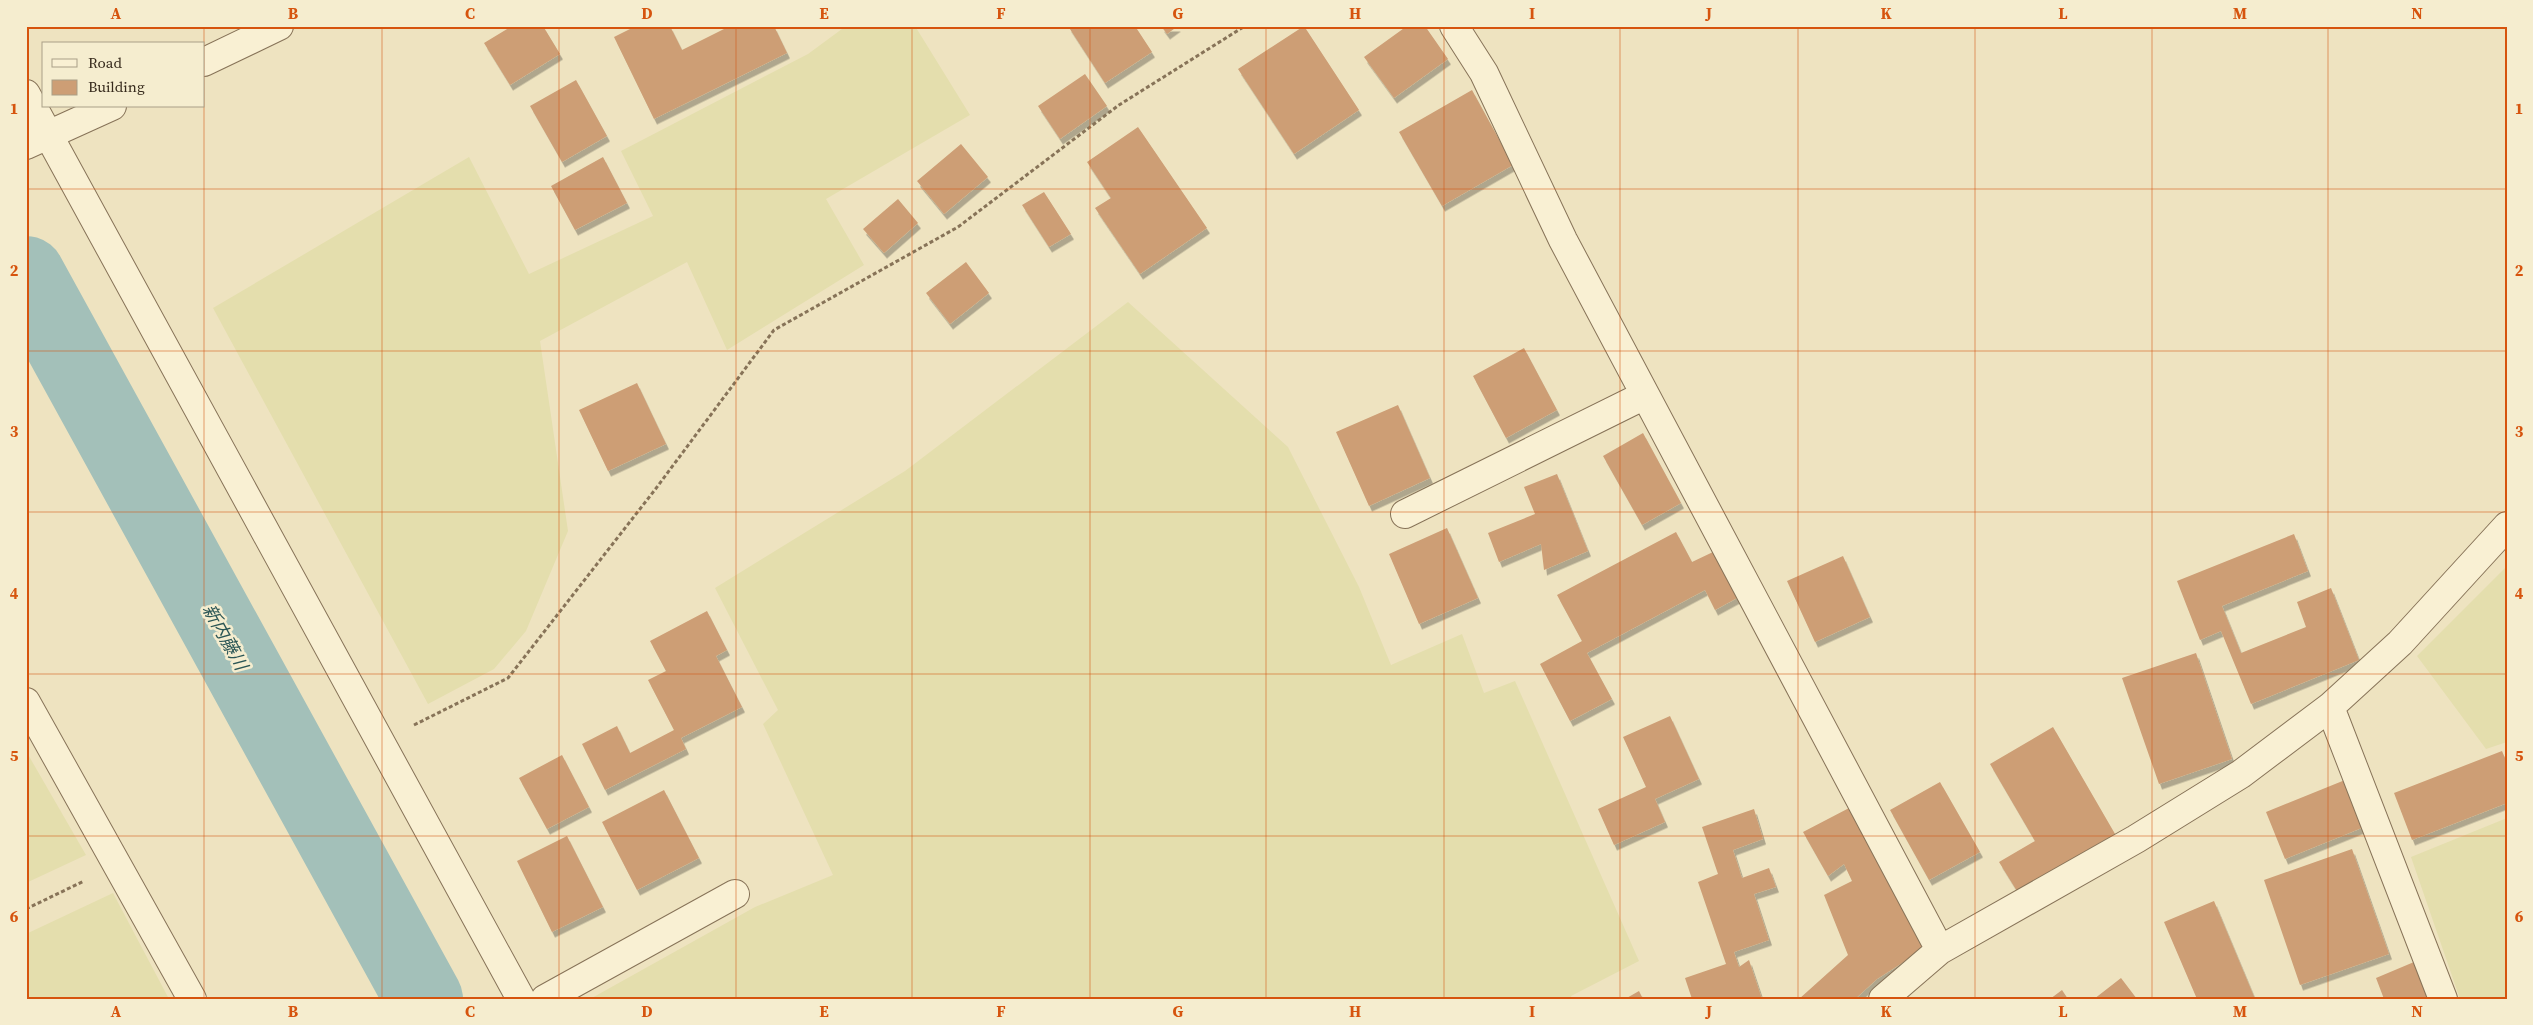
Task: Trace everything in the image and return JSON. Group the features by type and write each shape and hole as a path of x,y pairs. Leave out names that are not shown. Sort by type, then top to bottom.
{"street":[{"path":"205,62 279,26"},
{"path":"1454,26 1484,73 1563,240 1940,950"},
{"path":"26,94 38,141 380,742 521,999"},
{"path":"38,141 108,108"},
{"path":"1405,514 1645,395"},
{"path":"1882,999 1940,950 2136,839 2241,774 2330,707 2400,644 2507,526"},
{"path":"26,702 192,999"},
{"path":"2330,707 2443,999"},
{"path":"545,999 735,894"}],"path":[{"path":"380,742 508,678 654,492 774,330 958,227 1120,105 1245,26"},
{"path":"26,909 118,866"}],"shaded area":[{"path":"846,26 915,26 970,115 826,199 864,265 727,350 687,262 540,341 568,531 526,631 494,669 428,704 213,308 469,157 529,274 653,216 621,151 808,54"},
{"path":"1128,302 1288,447 1359,587 1391,665 1462,634 1484,693 1515,681 1639,961 1571,996 1572,999 590,999 755,907 833,875 763,724 778,710 715,588 905,471"},
{"path":"2507,566 2507,742 2486,749 2417,656"},
{"path":"26,751 86,855 26,883"},
{"path":"2507,818 2507,999 2460,999 2411,857"},
{"path":"113,893 169,999 26,999 26,934"}],"building":[{"path":"512,26 543,26 560,54 510,85 484,43"},
{"path":"636,26 670,26 682,50 730,26 774,26 787,53 654,119 614,37"},
{"path":"1068,26 1135,26 1152,52 1105,83"},
{"path":"1161,26 1178,26 1167,34"},
{"path":"1304,26 1359,110 1294,154 1238,69"},
{"path":"1407,26 1425,26 1448,59 1394,98 1364,57"},
{"path":"1085,74 1107,106 1060,139 1038,106"},
{"path":"576,80 607,136 562,162 530,106"},
{"path":"1472,90 1513,165 1442,206 1399,132"},
{"path":"1138,127 1207,228 1140,274 1095,208 1111,198 1087,162"},
{"path":"961,144 988,177 944,214 917,181"},
{"path":"603,157 627,203 575,230 551,186"},
{"path":"1044,192 1071,234 1049,247 1022,205"},
{"path":"898,199 918,223 884,253 863,229"},
{"path":"966,262 989,293 950,324 926,293"},
{"path":"1524,348 1557,410 1506,438 1473,376"},
{"path":"637,383 666,444 608,471 579,410"},
{"path":"1398,405 1430,478 1369,506 1336,432"},
{"path":"1643,433 1681,503 1642,525 1603,456"},
{"path":"1557,474 1588,551 1544,570 1541,544 1499,562 1488,533 1535,514 1524,487"},
{"path":"1447,528 1478,598 1419,624 1389,554"},
{"path":"1676,532 1692,562 1713,552 1737,598 1715,610 1705,590 1587,653 1612,699 1570,721 1540,664 1582,641 1557,595"},
{"path":"2294,534 2308,571 2222,606 2241,653 2306,627 2297,602 2331,588 2359,660 2251,704 2221,631 2200,640 2177,581"},
{"path":"1843,556 1870,617 1815,642 1787,581"},
{"path":"707,611 727,650 716,656 742,707 681,738 686,749 605,790 582,744 617,726 630,753 674,730 648,680 666,671 650,641"},
{"path":"2196,653 2232,759 2159,784 2122,678"},
{"path":"1670,716 1699,779 1655,799 1665,822 1614,845 1598,809 1646,787 1623,737"},
{"path":"2053,727 2115,834 2017,891 1999,862 2035,841 1990,764"},
{"path":"2502,751 2507,763 2507,803 2412,840 2394,793"},
{"path":"562,755 589,807 547,829 519,778"},
{"path":"2345,780 2364,827 2285,859 2266,812"},
{"path":"1940,782 1980,852 1929,880 1890,810"},
{"path":"664,790 699,858 637,890 602,822"},
{"path":"1851,807 1924,949 1877,979 1855,999 1799,999 1848,955 1824,895 1852,881 1844,864 1828,876 1803,832"},
{"path":"1754,809 1763,839 1733,850 1742,878 1769,868 1776,887 1754,894 1769,940 1734,952 1739,967 1749,960 1762,999 1692,999 1685,978 1726,964 1698,882 1718,874 1702,827"},
{"path":"567,836 603,907 552,932 517,861"},
{"path":"2352,849 2389,954 2300,985 2264,880"},
{"path":"2214,901 2255,999 2197,999 2164,922"},
{"path":"2414,962 2429,999 2384,999 2376,978"},
{"path":"2121,978 2137,999 2094,999"},
{"path":"2062,990 2068,999 2050,999"},
{"path":"1639,991 1643,999 1625,999"}],"waterway":[{"name":"新内藤川","path":"26,275 424,999"}]}
